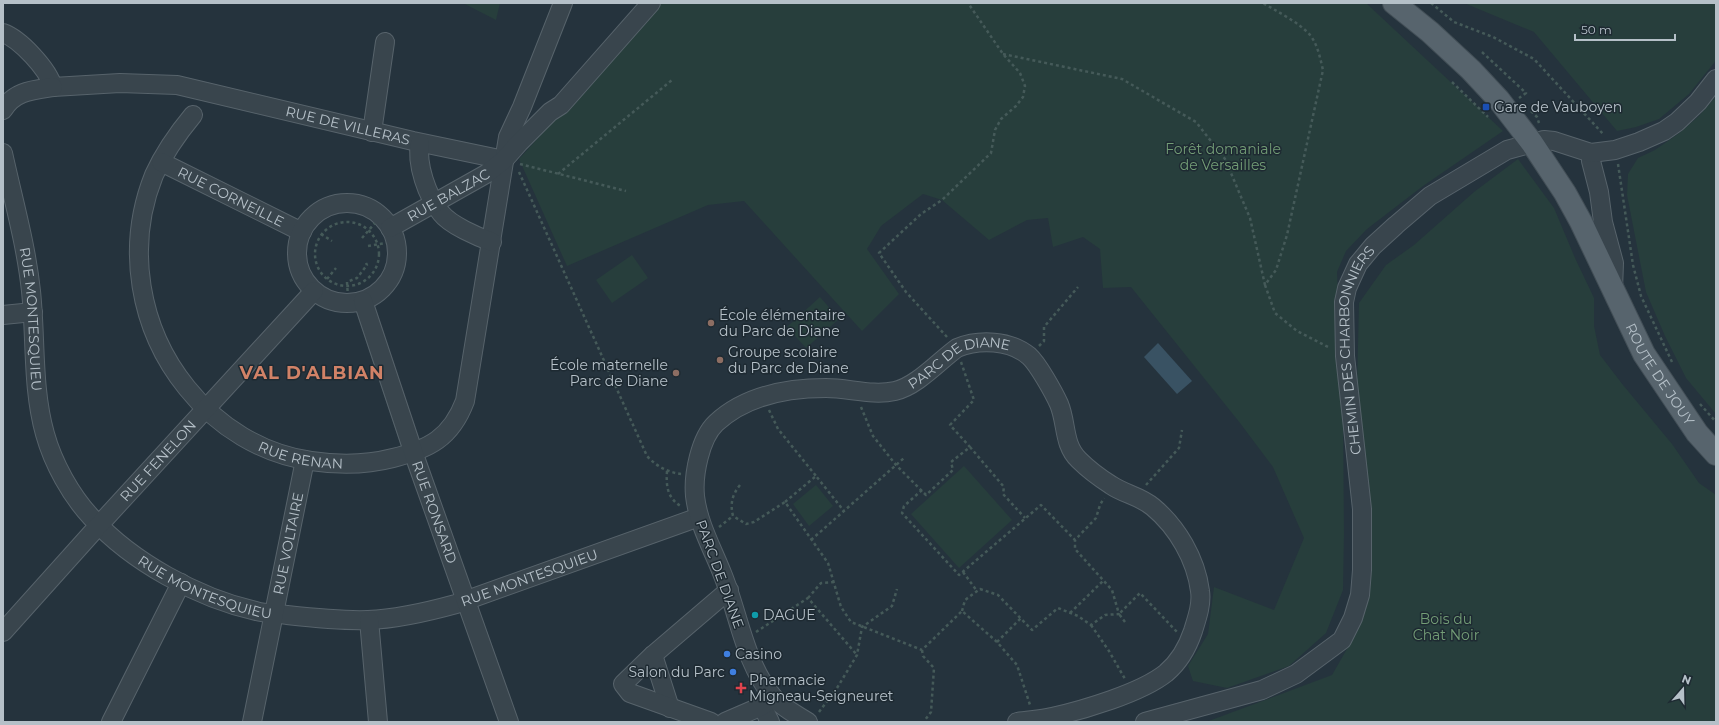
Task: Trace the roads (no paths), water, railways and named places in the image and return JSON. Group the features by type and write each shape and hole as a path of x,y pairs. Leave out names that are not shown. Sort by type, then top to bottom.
{"main road":[{"name":"ROUTE DE JOUY","path":"1394,3 1430,32 1536,134 1578,216 1644,354 1698,433 1716,454"}],"street":[{"path":"509,162 522,107 563,3"},
{"path":"514,140 561,105 651,3"},
{"path":"3,33 15,40 35,58 46,70 53,87 24,92 11,100 3,110"},
{"path":"372,132 385,42"},
{"name":"CHEMIN DES CHARBONNIERS","path":"1145,722 1262,690 1296,674 1342,640 1353,618 1360,595 1362,570 1362,509 1344,356 1344,302 1347,288 1358,264 1373,246 1430,196 1536,134 1544,140 1554,141 1590,153 1615,150 1664,131 1677,122 1698,102 1716,79"},
{"name":"RUE DE VILLERAS","path":"53,87 120,83 177,85 372,132 509,162"},
{"name":"RUE RENAN","path":"193,115 179,133 161,162 148,195 140,234 139,256 144,299 153,332 176,376 197,401 206,409 235,432 258,445 286,456 305,460 340,464 371,463 414,452 431,445 447,431 459,416 465,401 492,242 509,162"},
{"path":"420,143 418,154 424,181 441,213 451,221 482,239 492,242"},
{"name":"ROUTE DE JOUY","path":"1590,153 1599,192 1603,222 1614,263 1613,289"},
{"name":"RUE MONTESQUIEU","path":"3,154 22,230 33,312 37,394 45,436 66,482 90,517 107,534 136,556 181,583 229,603 256,611 274,614 341,620 369,620 418,614 465,601 699,517"},
{"name":"RUE CORNEILLE","path":"161,162 302,232"},
{"name":"RUE BALZAC","path":"389,229 509,162"},
{"path":"348,203 360,205 371,209 389,229 397,253 396,266 384,288 374,295 330,300 320,285 308,284 301,272 297,259 298,245 302,232 315,215 325,208 336,204 348,203"},
{"name":"RUE FENELON","path":"3,632 99,525 320,285"},
{"name":"RUE RONSARD","path":"353,297 414,452 465,601 509,722"},
{"path":"3,315 33,312"},
{"name":"PARC DE DIANE","path":"812,719 768,702 758,673 748,652 729,590 699,517 695,496 695,476 699,457 708,434 715,424 733,410 771,393 826,388 878,393 896,391 910,385 947,355 964,345 985,342 1002,344 1018,350 1028,356 1035,363 1060,405 1070,449 1079,460 1112,486 1136,496 1153,508 1180,537 1192,563 1200,590 1200,602 1188,644 1180,658 1166,673 1143,687 1095,705 1045,719 1017,722"},
{"name":"RUE VOLTAIRE","path":"252,722 305,460"},
{"path":"111,722 181,583"},
{"path":"711,722 630,693 623,684 653,655 729,590"},
{"path":"369,620 378,722"},
{"path":"653,655 670,708"},
{"path":"725,722 768,702 770,722"}],"water":[{"path":"1158,343 1192,381 1177,394 1144,357"}],"place":[{"name":"Gare de Vauboyen","path":"1486,107"},
{"name":"École élémentaire du Parc de Diane","path":"711,323"},
{"name":"Groupe scolaire du Parc de Diane","path":"720,360"},
{"name":"École maternelle Parc de Diane","path":"676,373"},
{"name":"DAGUE","path":"755,615"},
{"name":"Casino","path":"727,654"},
{"name":"Salon du Parc","path":"733,672"},
{"name":"Pharmacie Migneau-Seigneuret","path":"741,688"}],"district":[{"name":"VAL D'ALBIAN","path":"312,373"}],"park label":[{"name":"Forêt domaniale de Versailles","path":"1223,158"},
{"name":"Bois du Chat Noir","path":"1446,628"}]}
